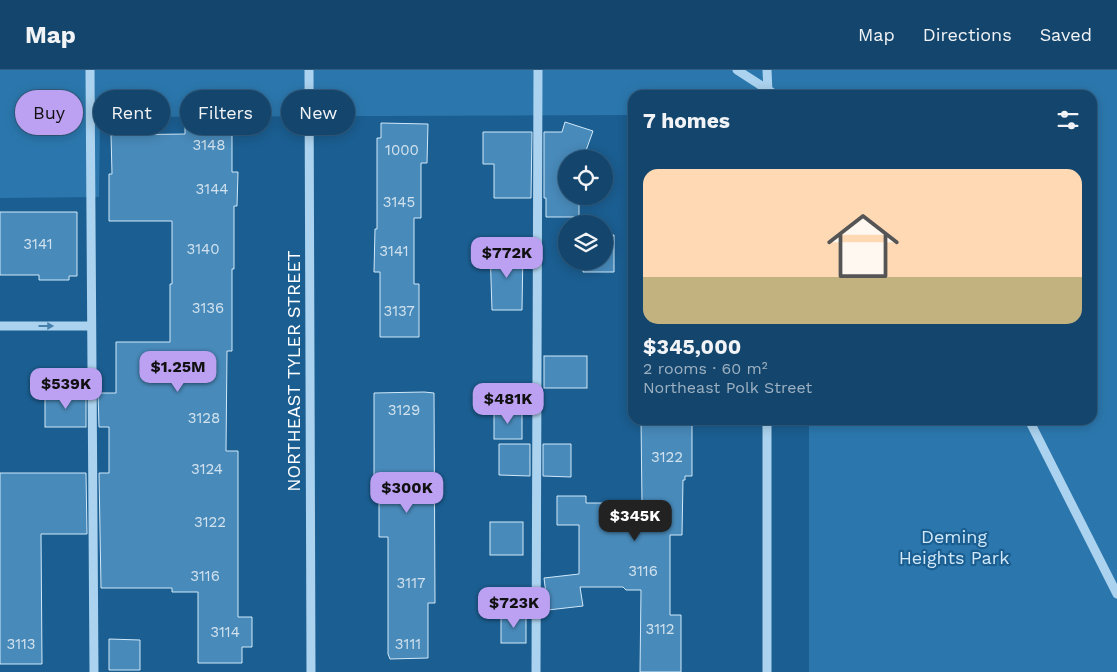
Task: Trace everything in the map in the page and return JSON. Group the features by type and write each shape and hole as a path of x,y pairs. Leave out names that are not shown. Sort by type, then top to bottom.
{"street":[{"path":"90,70 94,672"},
{"name":"NORTHEAST TYLER STREET","path":"309,70 311,672"},
{"path":"536,672 538,70"},
{"path":"737,70 765,90"},
{"path":"767,70 768,90"},
{"path":"0,326 91,326"},
{"path":"767,425 767,672"},
{"path":"1032,425 1117,594"}],"green space":[{"name":"Deming Heights Park","path":"0,70 1117,70 1117,672 809,672 809,425 1097,425 1097,90 628,90 628,115 355,116 355,90 281,90 281,116 271,116 271,90 180,90 180,117 170,117 170,90 93,90 93,135 100,135 99,197 0,198"}],"building":[{"path":"565,122 593,131 586,150 558,150 558,205 579,205 579,215 546,217 546,198 544,198 544,132 562,132"},
{"path":"381,123 428,124 427,163 421,163 421,218 414,218 414,284 419,284 419,337 380,337 380,272 374,272 375,229 377,229 377,138 381,138"},
{"path":"483,132 532,132 531,198 494,198 494,164 483,164"},
{"path":"111,135 232,135 232,172 238,172 237,206 234,206 232,351 227,351 226,451 238,451 238,617 252,617 252,647 242,647 242,663 198,663 198,592 172,592 172,588 101,588 99,473 109,473 109,427 99,427 98,393 116,393 116,342 170,342 170,284 172,284 172,221 109,221 109,174 112,174"},
{"path":"0,212 77,212 77,276 69,276 69,280 39,280 39,275 0,275"},
{"path":"614,235 614,272 583,272 583,270 613,270"},
{"path":"490,249 523,249 522,310 492,310"},
{"path":"544,356 587,356 587,388 544,388"},
{"path":"45,393 86,393 86,427 45,427"},
{"path":"374,393 434,393 435,603 428,603 428,658 390,659 388,654 388,537 379,537 379,482 374,482"},
{"path":"494,411 522,411 522,439 494,439"},
{"path":"641,425 692,425 692,476 685,476 685,480 683,480 682,535 670,535 670,615 681,615 681,672 640,672 641,590 626,590 623,587 580,587 583,606 548,610 544,578 579,574 579,525 557,525 557,496 586,496 586,503 642,503"},
{"path":"499,444 530,444 530,476 499,475"},
{"path":"543,444 571,444 571,477 543,476"},
{"path":"0,473 86,473 87,534 41,534 42,664 0,664"},
{"path":"490,522 523,522 523,555 490,555"},
{"path":"501,615 526,615 526,643 501,643"},
{"path":"109,639 140,640 140,670 109,670"}]}
